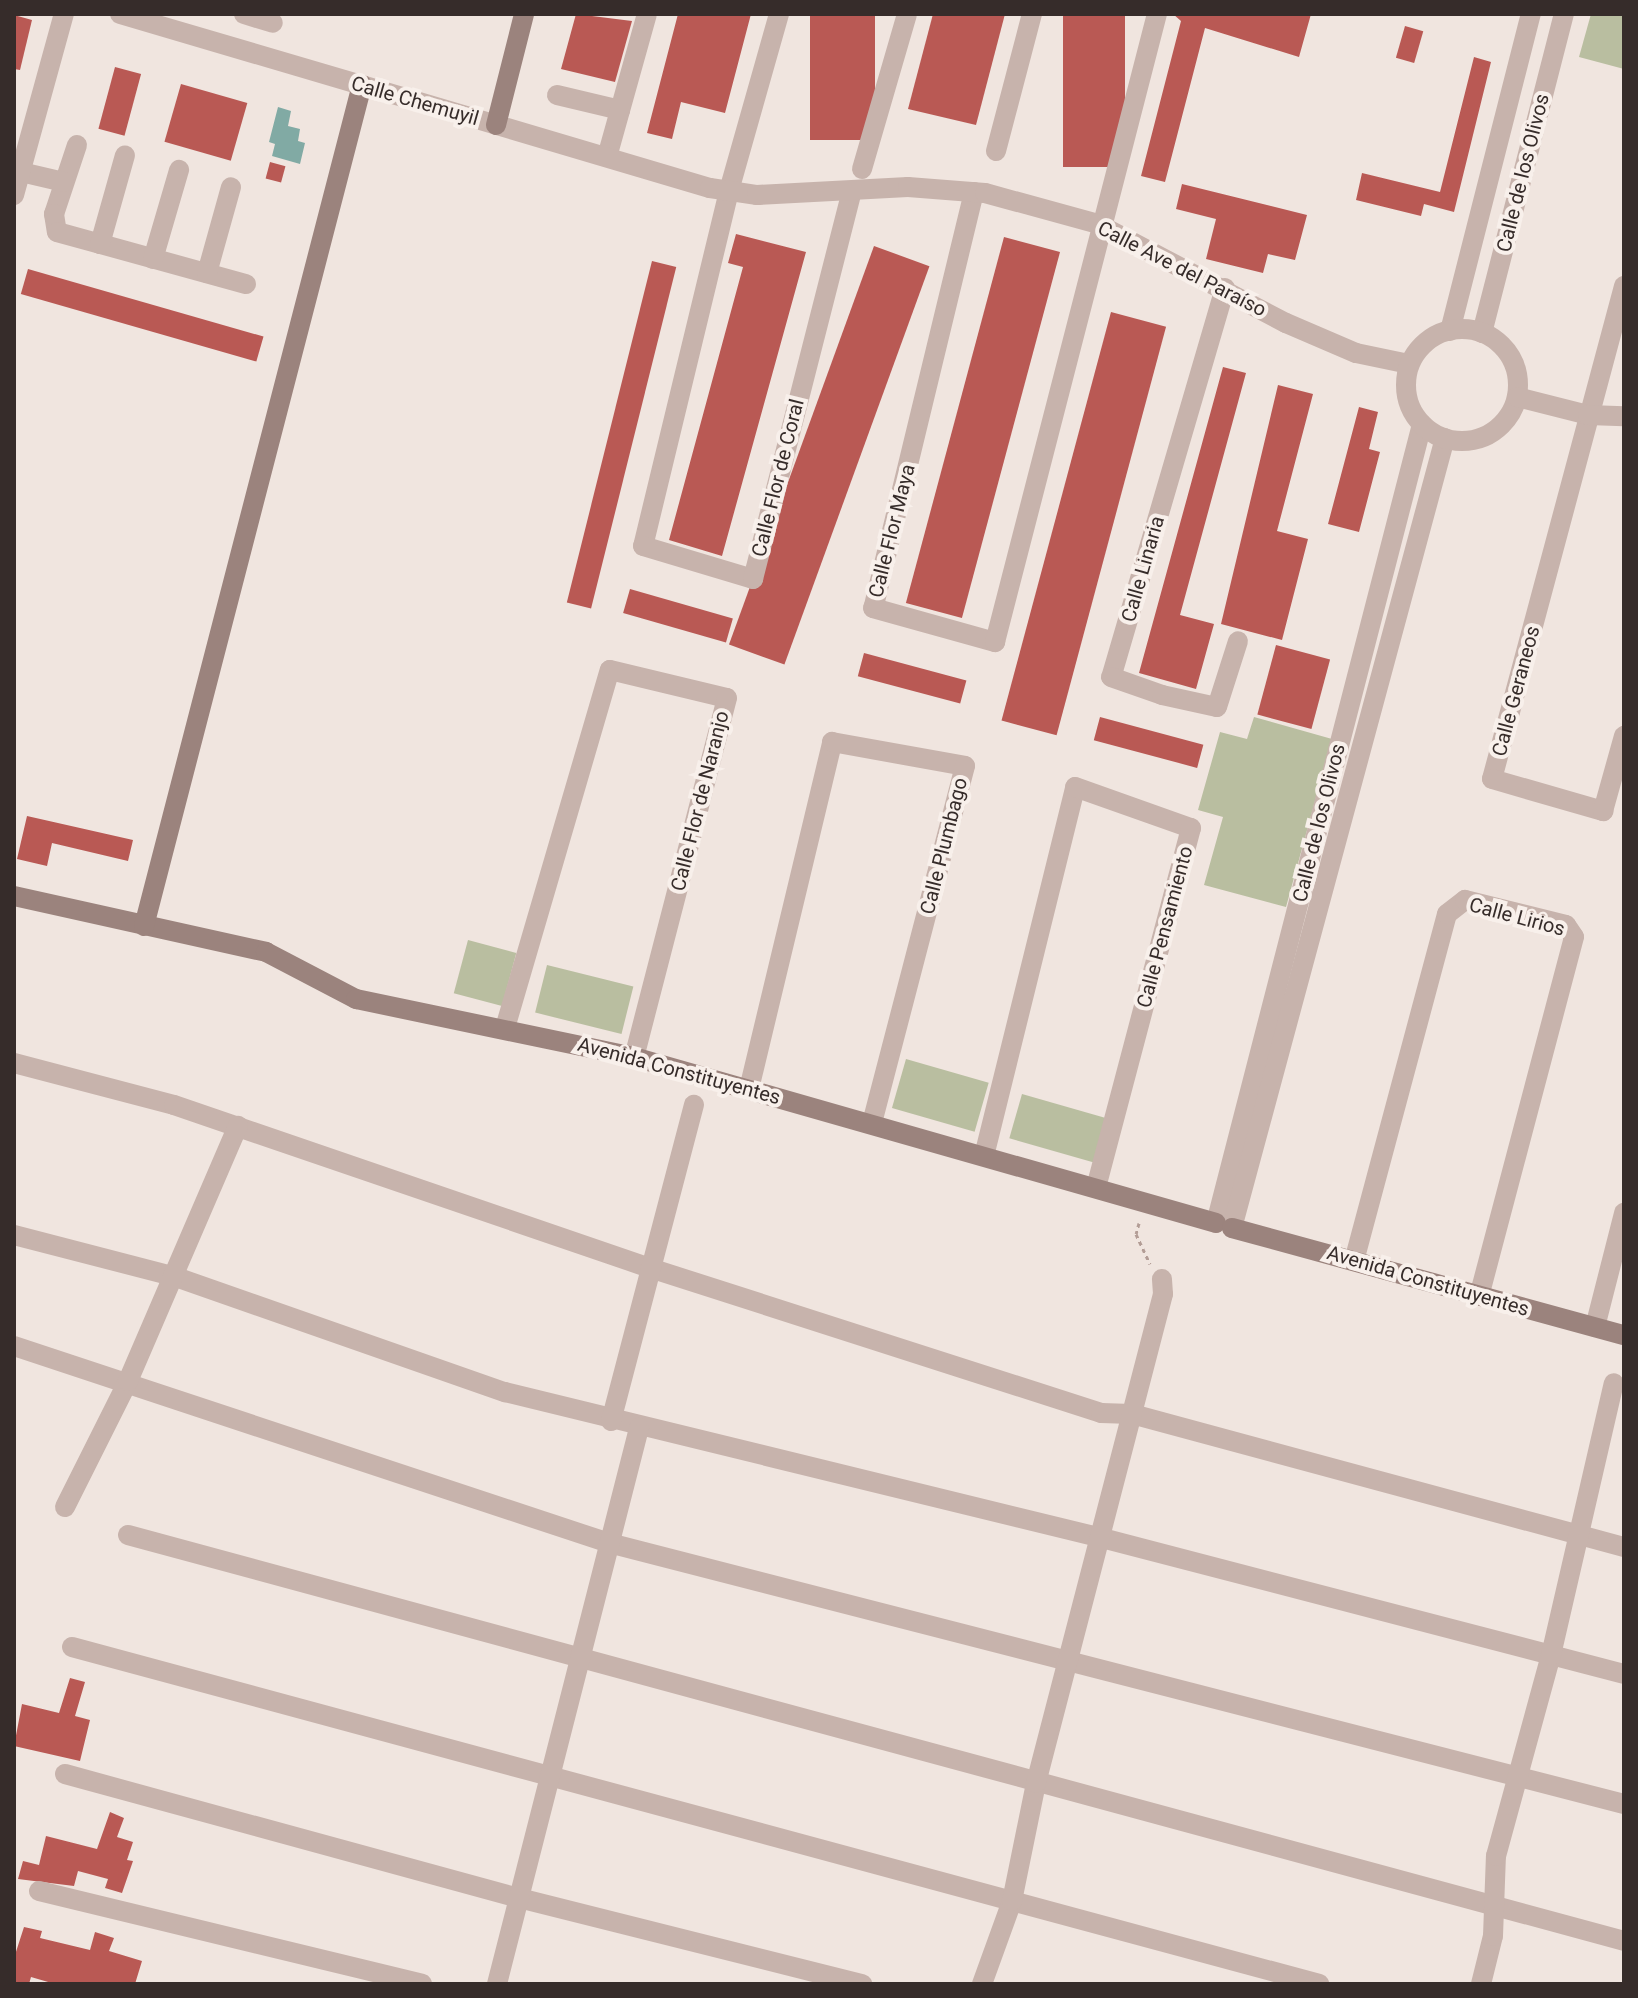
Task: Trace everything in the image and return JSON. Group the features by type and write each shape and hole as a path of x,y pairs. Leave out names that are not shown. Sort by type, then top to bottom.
{"main road":[{"path":"496,125 524,14"},
{"path":"144,926 362,85"},
{"name":"Avenida Constituyentes","path":"14,896 266,952 356,999 634,1057 1144,1203 1624,1335"}],"street":[{"path":"14,195 64,14"},
{"name":"Calle Chemuyil","path":"120,14 720,189"},
{"path":"244,14 273,23"},
{"path":"607,157 647,14"},
{"path":"720,189 779,14"},
{"path":"862,169 907,14"},
{"path":"996,151 1032,14"},
{"path":"1098,224 1157,14"},
{"name":"Calle de los Olivos","path":"1450,331 1531,14"},
{"name":"Calle de los Olivos","path":"1482,333 1564,14"},
{"path":"557,95 620,110"},
{"path":"77,145 54,214 57,232 246,284"},
{"path":"100,244 125,155"},
{"path":"153,259 179,170"},
{"path":"21,172 64,182"},
{"path":"207,273 231,187"},
{"name":"Calle Ave del Paraíso","path":"720,189 974,192 1098,224 1356,353 1409,364"},
{"name":"Calle Flor de Coral","path":"720,189 643,546 753,579 852,191"},
{"name":"Calle Flor Maya","path":"974,192 873,608 995,642 1098,224"},
{"path":"1588,415 1624,286"},
{"name":"Calle Linaria","path":"1225,288 1111,677 1217,707 1238,641"},
{"path":"1450,331 1482,333 1512,360 1517,397 1502,424 1489,434 1470,440 1445,438 1422,424 1408,403 1409,364 1421,346 1450,331"},
{"path":"1517,397 1588,415 1624,416"},
{"name":"Calle Geraneos","path":"1588,415 1492,779 1603,811 1624,736"},
{"name":"Calle de los Olivos","path":"1224,1225 1422,424"},
{"name":"Calle de los Olivos","path":"1224,1225 1445,438"},
{"name":"Calle Flor de Naranjo","path":"505,1028 610,670 727,698 634,1057"},
{"name":"Calle Plumbago","path":"749,1089 832,742 965,766 872,1124"},
{"name":"Calle Pensamiento","path":"984,1156 1075,787 1191,828 1096,1187"},
{"name":"Calle Lirios","path":"1354,1261 1447,914 1465,900 1566,925 1574,937 1479,1296"},
{"path":"14,1063 238,1126 650,1268 1101,1413 1132,1414 1624,1547"},
{"path":"611,1421 694,1105"},
{"path":"65,1507 128,1381 238,1126"},
{"path":"1595,1327 1624,1213"},
{"path":"14,1235 173,1276 505,1392 611,1421 1102,1538 1624,1674"},
{"path":"982,1984 1012,1901 1036,1783 1163,1294 1162,1279"},
{"path":"14,1346 128,1381 609,1543 1624,1804"},
{"path":"1481,1984 1496,1906 1496,1856 1551,1655 1614,1383"},
{"path":"497,1984 639,1428"},
{"path":"128,1535 578,1661 1624,1941"},
{"path":"72,1647 1319,1984"},
{"path":"65,1774 519,1898 862,1984"},
{"path":"39,1891 422,1984"}],"path":[{"path":"1144,1203 1136,1234 1142,1254 1162,1279"}],"green space":[{"path":"1591,14 1624,14 1624,69 1579,57"},
{"path":"1254,717 1332,739 1286,907 1204,885 1223,817 1198,810 1220,732 1247,739"},
{"path":"468,940 516,953 502,1006 454,993"},
{"path":"547,965 633,987 622,1034 535,1013"},
{"path":"906,1059 989,1083 975,1132 892,1108"},
{"path":"1022,1094 1107,1118 1094,1162 1009,1138"}],"water":[{"path":"278,107 291,111 288,126 300,129 298,141 305,143 300,164 272,156 275,144 269,142"}],"building":[{"path":"576,14 632,21 615,82 561,69"},
{"path":"678,14 751,14 725,113 681,102 672,139 647,133"},
{"path":"810,14 875,14 875,140 810,140"},
{"path":"933,14 1005,14 976,125 908,109"},
{"path":"1063,14 1125,14 1125,167 1063,167"},
{"path":"1173,14 1311,14 1299,57 1205,28 1165,182 1141,176 1181,21"},
{"path":"14,15 32,20 20,70 14,69"},
{"path":"1405,26 1423,31 1414,63 1396,58"},
{"path":"1474,57 1491,62 1454,212 1424,204 1421,216 1356,200 1362,173 1440,192"},
{"path":"115,67 141,74 125,136 98,129"},
{"path":"181,84 247,103 231,161 164,142"},
{"path":"270,162 285,166 281,183 266,178"},
{"path":"1182,184 1307,215 1295,260 1268,254 1263,273 1206,259 1216,219 1176,209"},
{"path":"736,234 806,252 722,556 669,540 743,267 728,263"},
{"path":"1004,237 1060,252 962,618 906,603"},
{"path":"874,246 929,266 784,665 729,644"},
{"path":"652,261 676,267 591,609 567,603"},
{"path":"28,269 264,337 256,362 21,294"},
{"path":"1111,312 1166,327 1057,735 1002,721"},
{"path":"1223,367 1246,373 1180,615 1214,624 1196,689 1139,673"},
{"path":"1278,385 1313,394 1277,531 1308,539 1282,640 1221,624"},
{"path":"1359,407 1378,412 1369,449 1380,452 1359,532 1328,524"},
{"path":"630,589 733,618 726,643 623,613"},
{"path":"1276,645 1330,659 1311,729 1257,715"},
{"path":"864,653 966,680 960,704 858,676"},
{"path":"1100,717 1203,745 1197,768 1094,740"},
{"path":"27,816 133,840 128,861 52,843 47,866 17,859"},
{"path":"70,1678 85,1682 75,1716 90,1720 80,1761 14,1746 22,1704 59,1713"},
{"path":"110,1812 124,1818 117,1837 133,1842 127,1860 133,1861 122,1893 105,1888 108,1879 78,1871 74,1886 18,1879 23,1861 39,1865 46,1836 97,1849"},
{"path":"24,1927 42,1931 40,1938 90,1950 95,1932 114,1938 109,1951 142,1961 135,1984 55,1984 31,1977 29,1984 14,1984 14,1958"}]}
